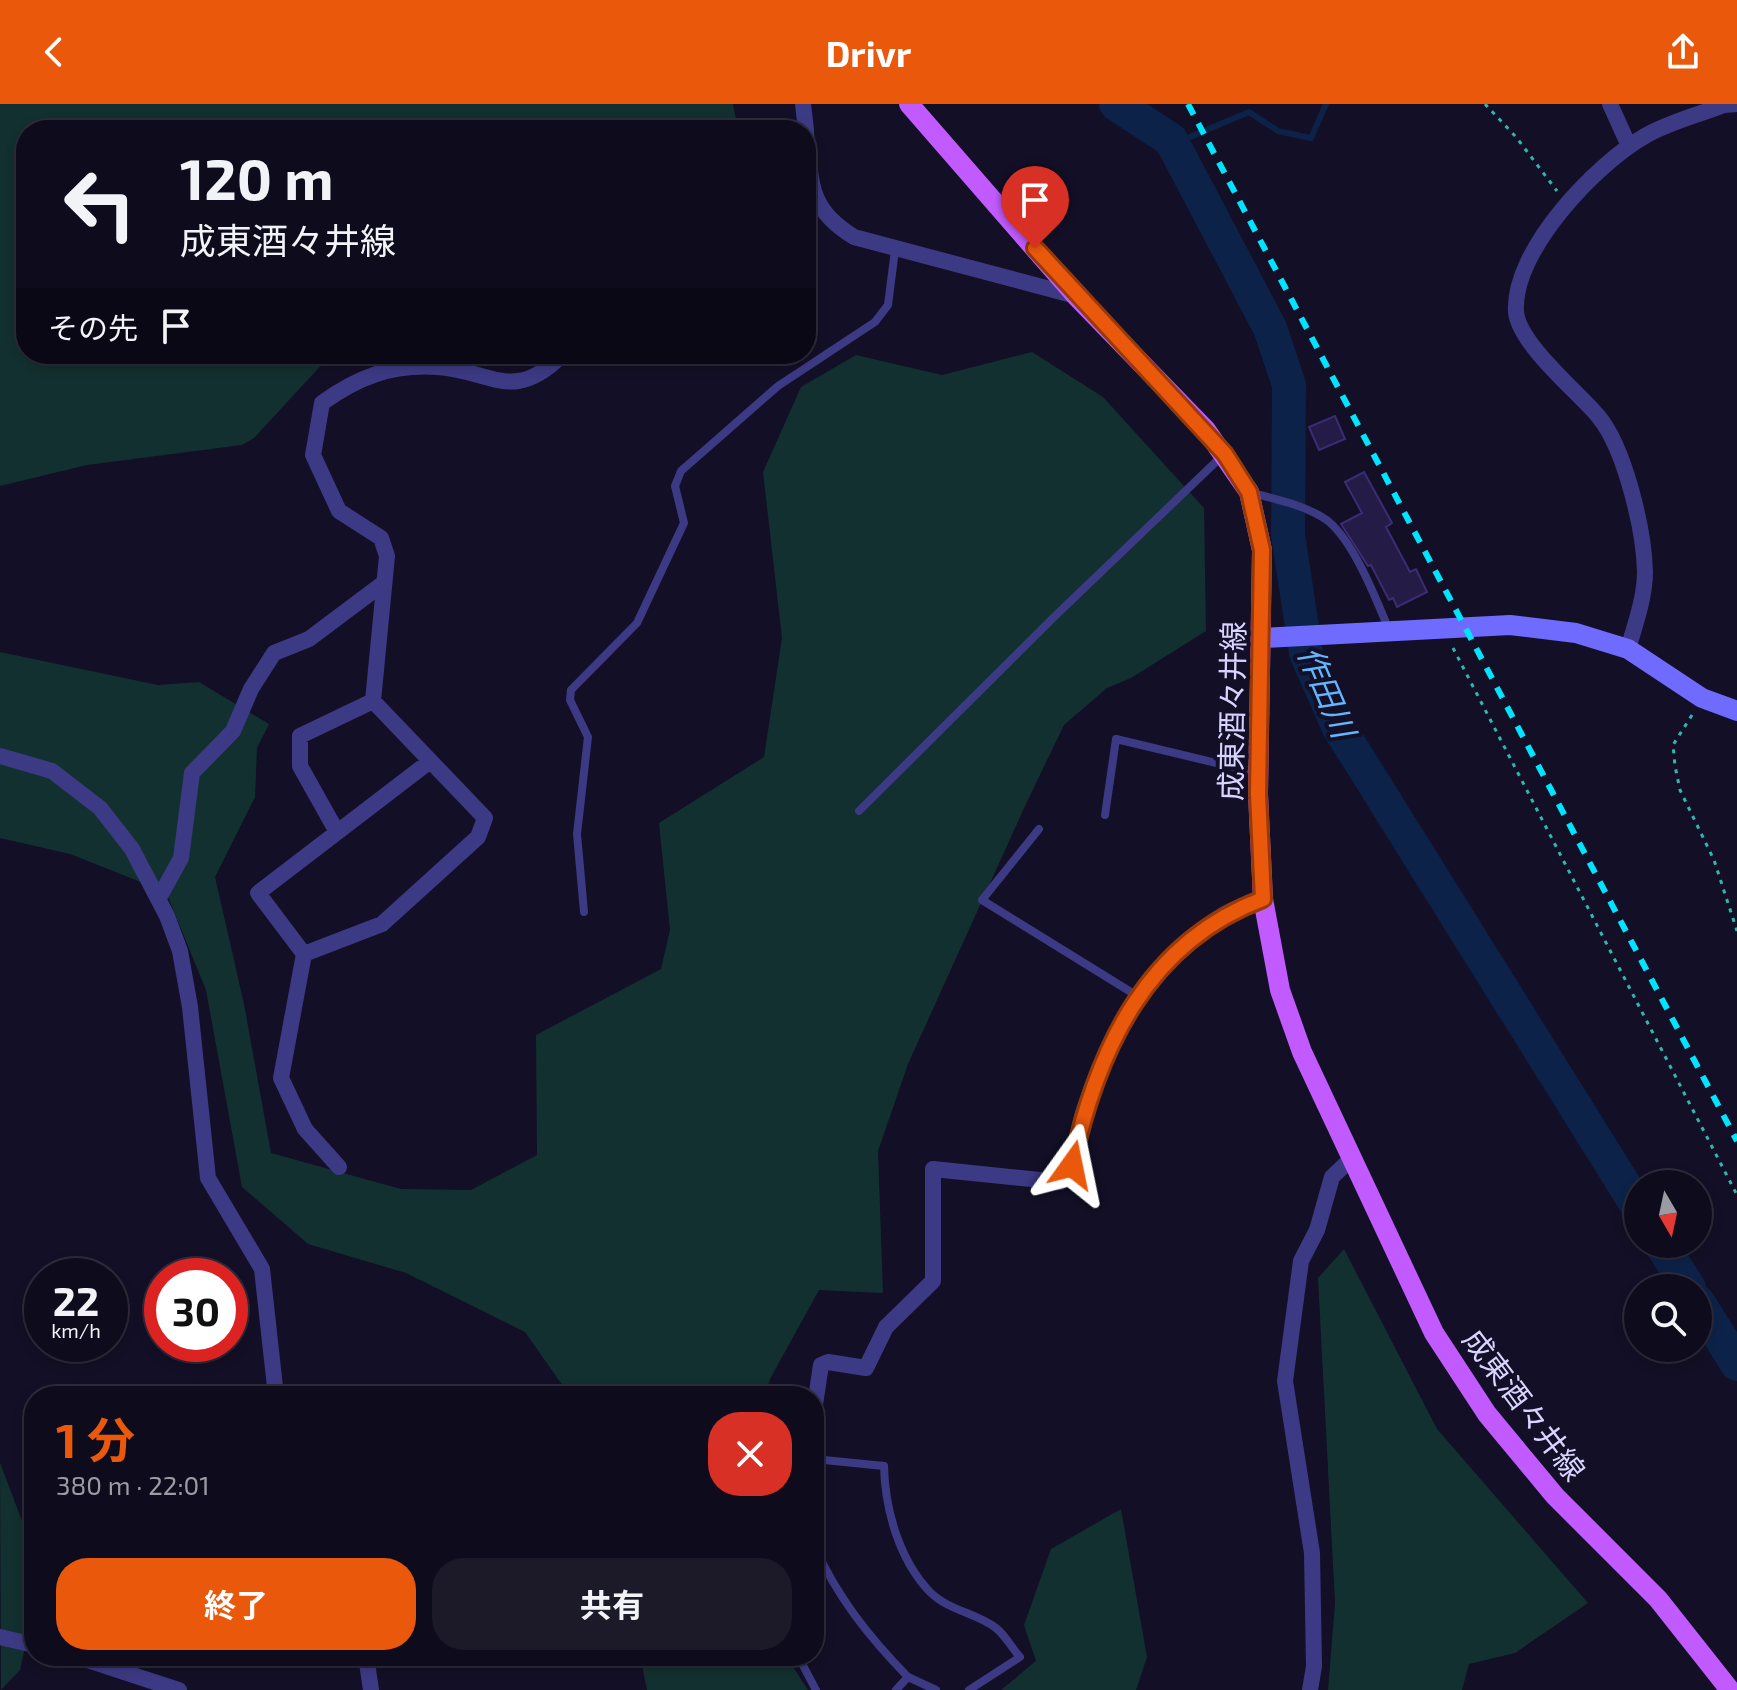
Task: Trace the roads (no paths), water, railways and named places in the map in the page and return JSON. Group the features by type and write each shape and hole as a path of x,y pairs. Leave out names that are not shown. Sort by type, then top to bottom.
{"main road":[{"name":"成東酒々井線","path":"909,104 1076,296 1225,454 1249,492 1262,550 1259,773 1263,899 1280,990 1302,1052 1434,1333 1487,1414 1555,1496 1658,1599 1730,1690"}],"street":[{"path":"1610,104 1629,146"},
{"path":"1628,649 1645,573 1639,528 1622,460 1601,419 1526,337 1516,313 1532,253 1566,204 1612,157 1647,134 1724,105 1737,104"},
{"path":"816,203 821,213 854,237 1076,296"},
{"path":"304,954 382,924 478,837 485,818 373,701 381,585 387,556 381,538 339,511 313,455 322,403 371,374 397,368 457,369 486,380 512,383 553,364"},
{"path":"159,898 181,858 192,773 233,731 251,689 274,653 309,639 381,585"},
{"path":"1263,638 1510,625 1576,633 1628,649 1702,698 1737,711"},
{"path":"337,832 300,766 300,736 373,701"},
{"path":"0,756 52,771 100,808 132,849 159,898 180,951 208,1178 262,1269 275,1386"},
{"path":"339,1167 305,1129 281,1078 304,954 258,893 429,762"},
{"path":"818,1386 821,1365 828,1362 866,1368 886,1327 933,1281 933,1169 1060,1182 1072,1165 1083,1113 1114,1035 1164,962 1225,914 1263,899"},
{"path":"1310,1690 1314,1666 1312,1553 1285,1381 1301,1261 1317,1230 1332,1177 1352,1158"},
{"path":"0,1637 24,1643"},
{"path":"106,1666 179,1690"},
{"path":"367,1666 371,1690"}],"lane":[{"path":"816,361 875,322 888,305 895,250"},
{"path":"584,912 577,834 588,737 570,700 571,690 637,623 684,523 684,512 675,486 681,471 778,386 811,364"},
{"path":"859,811 1053,618 1225,454"},
{"path":"1249,492 1276,499 1326,520 1333,526 1375,594 1389,630"},
{"path":"1105,815 1116,739 1259,773"},
{"path":"1039,829 982,900 1139,998"},
{"path":"824,1460 884,1466 884,1500 902,1549 930,1592 960,1613 995,1627 1020,1657 969,1690"},
{"path":"824,1567 832,1585 872,1639 908,1677 936,1690"},
{"path":"803,1666 816,1690"},
{"path":"896,1690 908,1677"}],"waterway":[{"name":"作田川","path":"1116,104 1171,140 1270,328 1289,385 1288,535 1306,653 1338,726 1624,1185"},
{"path":"1171,140 1185,139 1249,112 1278,131 1311,138 1326,104"},
{"name":"作田川","path":"1670,1258 1680,1274"},
{"name":"作田川","path":"1712,1324 1737,1364"}],"railway":[{"path":"1188,104 1737,1141"}]}
